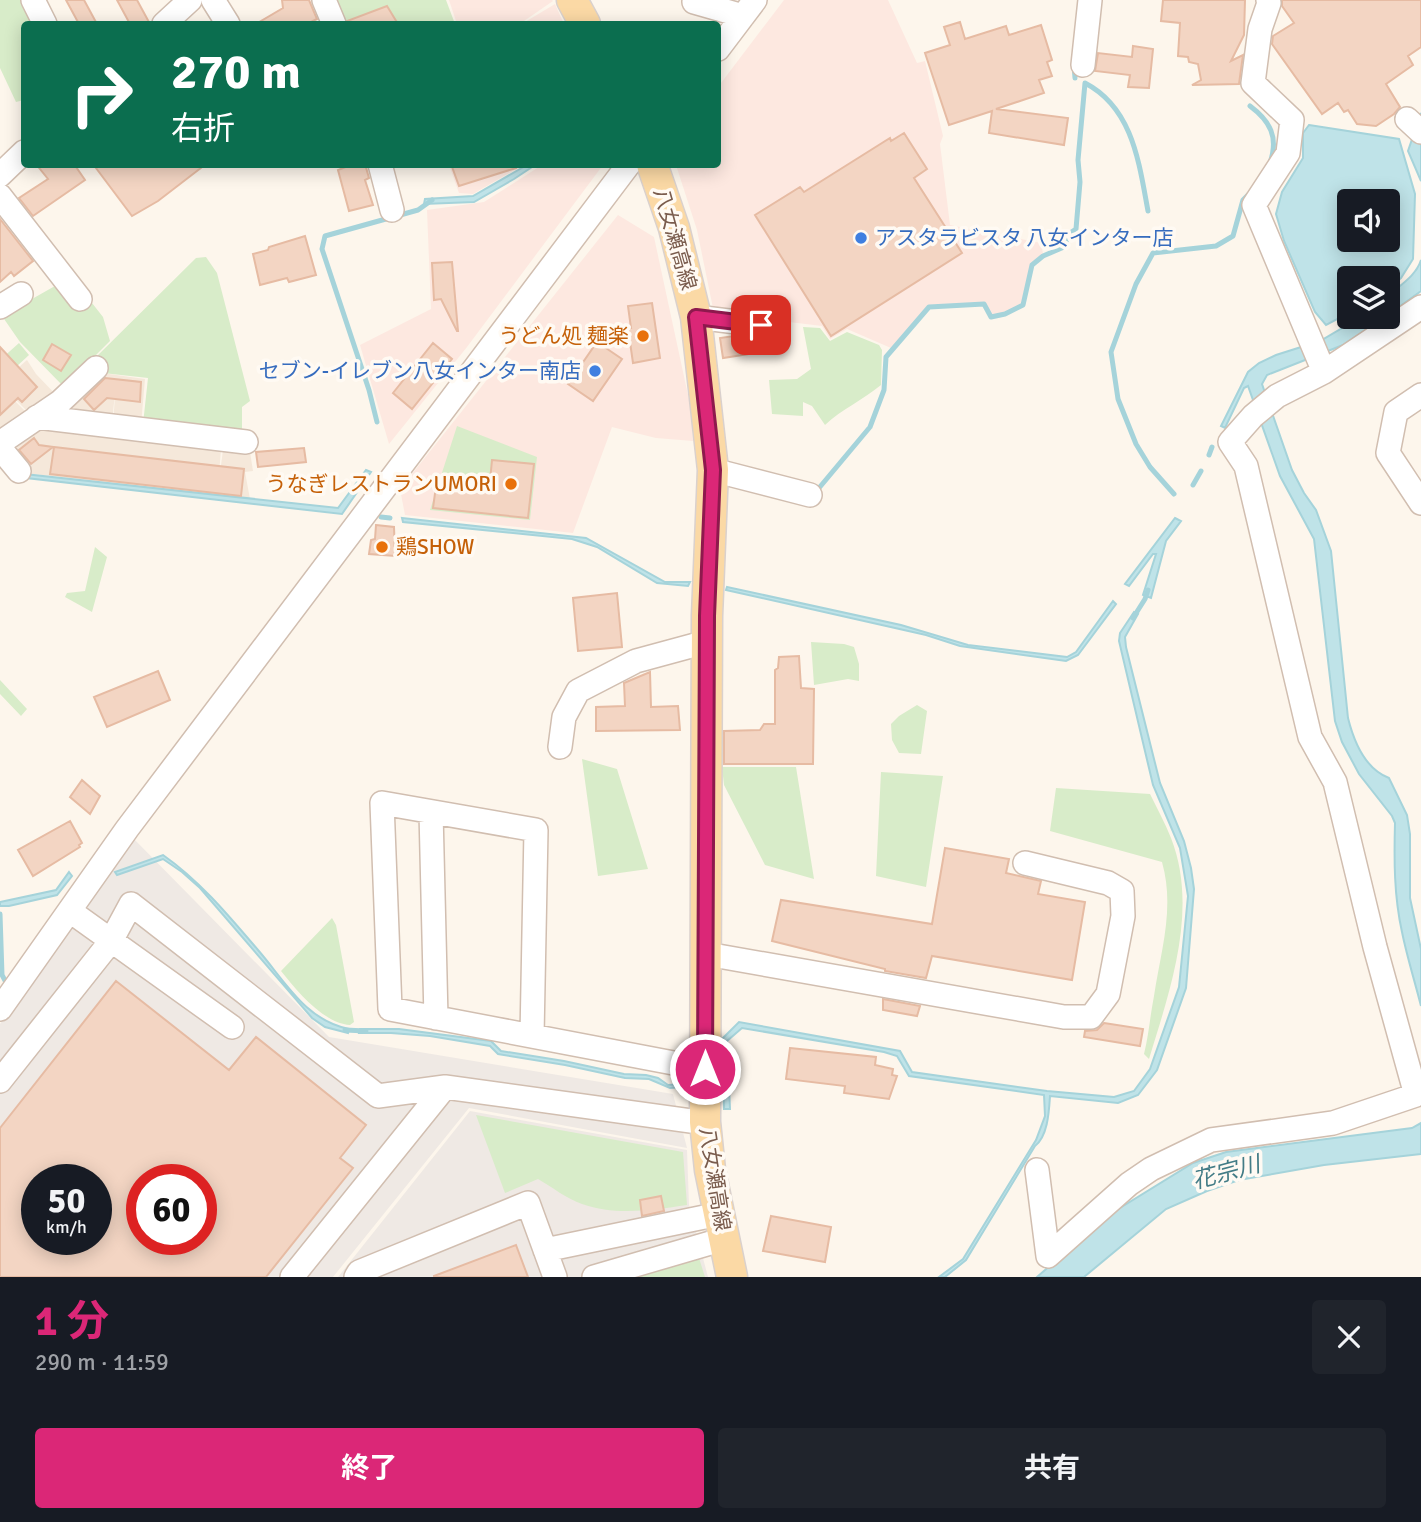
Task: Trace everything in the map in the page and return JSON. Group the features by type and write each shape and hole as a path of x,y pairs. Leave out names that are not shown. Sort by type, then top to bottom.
{"main road":[{"path":"572,0 583,21"},
{"name":"八女瀬高線","path":"653,168 674,228 696,317 713,470 706,642 705,1122 710,1170 732,1277"}],"street":[{"path":"33,0 44,21"},
{"path":"167,21 190,0"},
{"path":"213,0 226,21"},
{"path":"324,0 333,21"},
{"path":"1083,65 1090,0"},
{"path":"1268,0 1260,29 1253,83 1292,120 1288,153 1254,205 1321,365"},
{"path":"694,2 749,8"},
{"path":"721,45 749,8"},
{"path":"0,175 21,155"},
{"path":"381,168 393,210"},
{"path":"0,1009 135,818 626,168"},
{"path":"0,196 80,299"},
{"path":"0,307 21,294"},
{"path":"1037,1170 1048,1256 1129,1184 1151,1169 1211,1140 1333,1123 1416,1095 1375,947 1335,782 1310,737 1246,466 1230,442 1253,416 1277,396 1321,365 1421,307"},
{"path":"696,317 761,325"},
{"path":"0,443 60,402 96,368"},
{"path":"1421,395 1396,412 1388,453 1421,503"},
{"path":"37,418 246,442"},
{"path":"0,448 19,471"},
{"path":"713,470 810,495"},
{"path":"560,747 564,717 578,691 636,661 706,642"},
{"path":"532,1036 536,830 383,803 390,1009 705,1069"},
{"path":"431,811 436,1018"},
{"path":"718,956 1063,1017 1091,1017 1108,995 1123,916 1122,891 1108,883 1025,863"},
{"path":"0,1081 111,941 131,904 378,1096 444,1087 691,1121"},
{"path":"70,911 232,1027"},
{"path":"292,1277 444,1087"},
{"path":"356,1277 359,1272 528,1203 555,1277"},
{"path":"545,1250 722,1227"},
{"path":"594,1277 722,1227"}],"shaded area":[{"path":"449,0 553,1 524,21 456,21"},
{"path":"784,0 888,0 917,63 925,61 943,136 940,144 950,225 1041,243 1043,254 1031,263 1021,304 992,316 985,302 929,305 891,348 847,329 830,339 822,326 714,313 697,230 677,168 721,168 721,83"},
{"path":"555,4 563,21 527,21"},
{"path":"450,168 518,168 473,194 459,193"},
{"path":"537,168 601,168 467,347 389,444 360,345 431,309 427,210 484,202"},
{"path":"618,215 654,237 691,409 693,441 656,438 612,427 573,533 405,515 400,489"},
{"path":"27,360 57,396 30,414 0,384"},
{"path":"102,373 145,379 141,425 113,422 116,385 112,421 64,409"},
{"path":"0,386 29,415 0,430"},
{"path":"34,430 221,449 218,488 223,450 250,452 253,471 245,472 250,499 189,493 190,479 188,492 162,489 163,480 161,489 25,473 10,447"},
{"path":"133,838 329,1037 673,1094 687,1148 469,1108 333,1277 0,1277 0,1024 97,893"},
{"path":"470,1111 687,1150 689,1205 708,1277 338,1277"}],"green space":[{"path":"0,0 29,0 40,21 21,21 21,101 16,102 0,68"},
{"path":"328,0 446,0 454,21 337,21"},
{"path":"206,257 217,273 250,401 242,407 242,435 143,424 148,378 103,373 93,360 196,258"},
{"path":"70,275 103,317 110,341 64,387 20,342 2,316"},
{"path":"803,327 820,328 830,341 847,332 879,345 882,350 881,385 825,425 812,406 803,402 803,416 772,414 769,380 797,379 811,369"},
{"path":"19,343 29,355 3,379 0,360"},
{"path":"457,426 537,457 530,520 430,510"},
{"path":"95,547 107,557 92,612 65,597 67,593 85,591"},
{"path":"811,642 854,647 859,664 859,681 848,679 814,685"},
{"path":"0,680 27,709 21,716 0,694"},
{"path":"917,705 927,711 921,754 899,753 892,740 891,724"},
{"path":"582,759 617,769 648,869 598,876"},
{"path":"722,767 796,767 814,879 765,865 724,785"},
{"path":"881,772 943,776 926,887 876,876"},
{"path":"1056,788 1150,794 1171,838 1179,865 1182,921 1173,977 1149,1059 1144,1054 1167,912 1166,879 1162,862 1050,831"},
{"path":"332,918 336,925 354,1022 350,1025 330,1019 321,1012 281,971"},
{"path":"476,1115 683,1152 687,1205 634,1211 595,1208 571,1199 538,1179 505,1193"},
{"path":"699,1258 705,1277 624,1277"}],"water":[{"path":"1421,113 1421,181 1408,151"},
{"path":"1309,125 1399,139 1415,194 1413,259 1401,278 1400,266 1337,266 1337,319 1326,325 1315,312 1284,241 1276,214 1282,192 1303,158 1303,133"},
{"path":"522,168 530,168 474,202 424,204 425,199 473,196"},
{"path":"1421,260 1421,291 1400,306 1400,286 1419,266"},
{"path":"1340,329 1367,329 1343,345 1267,375 1262,384 1292,470 1316,510 1331,551 1348,718 1354,736 1367,761 1389,778 1407,815 1410,834 1410,898 1421,949 1421,1006 1397,905 1395,823 1359,774 1342,742 1335,721 1314,539 1280,476 1248,386 1244,388 1225,428 1221,426 1248,372 1276,355 1320,341"},
{"path":"366,470 371,472 342,514 26,478 24,474 338,508"},
{"path":"402,518 586,538 665,582 690,582 688,586 657,583 597,547 572,539 403,522"},
{"path":"1175,518 1181,521 1166,541 1151,598 1143,595 1156,554 1153,554 1129,586 1125,584"},
{"path":"727,587 901,625 968,645 1067,657 1076,652 1113,601 1116,604 1078,655 1066,661 960,646 926,635 726,590"},
{"path":"1134,612 1138,614 1125,637 1126,647 1160,783 1184,841 1194,889 1186,988 1157,1070 1138,1095 1118,1103 1050,1096 1043,1136 966,1260 945,1277 939,1277 963,1259 1036,1140 1045,1116 1044,1095 909,1076 897,1056 884,1052 742,1028 727,1041 730,1109 724,1109 722,1039 739,1022 900,1051 912,1072 1047,1091 1114,1097 1134,1091 1150,1069 1179,987 1188,896 1180,848 1153,785 1119,641 1120,633"},
{"path":"163,855 214,900 297,998 320,1017 349,1029 348,1033 325,1027 312,1018 200,888 182,872 163,859 117,875 115,872"},
{"path":"69,872 72,876 57,895 0,906 0,902 56,890"},
{"path":"360,1029 399,1029 491,1041 501,1051 624,1074 646,1075 658,1078 668,1085 683,1084 683,1087 670,1088 649,1079 625,1078 498,1054 490,1046 430,1036 359,1033"},
{"name":"花宗川","path":"1421,1123 1421,1154 1324,1165 1239,1180 1166,1209 1084,1277 1037,1277 1107,1216 1193,1163 1226,1152 1412,1128"}],"building":[{"path":"66,0 84,0 95,21 77,21"},
{"path":"117,0 137,0 148,21 128,21"},
{"path":"282,0 309,0 317,19 261,21 283,8"},
{"path":"1163,0 1245,0 1244,35 1231,61 1243,55 1239,84 1192,85 1201,80 1198,64 1189,62 1188,57 1178,56 1180,23 1161,21"},
{"path":"1282,0 1421,0 1421,47 1408,56 1413,65 1386,84 1400,107 1394,114 1376,126 1357,124 1348,110 1344,112 1338,103 1322,114 1272,44 1273,36 1294,23 1282,6"},
{"path":"387,6 396,21 347,21"},
{"path":"960,22 965,39 1006,26 1009,35 1041,25 1052,60 1047,62 1052,76 1039,80 1044,93 996,109 1068,118 1064,145 989,133 992,111 949,125 925,53 950,45 944,27"},
{"path":"1133,46 1153,49 1149,88 1128,87 1130,75 1095,71 1098,53 1132,57"},
{"name":"アスタラビスタ 八女インター店","path":"904,133 927,169 914,178 962,253 831,336 755,215 800,187 804,192 890,138 891,141"},
{"path":"39,168 77,168 85,180 33,216 19,198 48,179"},
{"path":"96,168 201,168 158,201 132,216"},
{"path":"366,168 369,178 365,180 373,205 349,211 338,170"},
{"path":"452,168 516,168 459,186"},
{"path":"0,219 33,261 14,276 11,272 0,282"},
{"path":"305,236 316,275 289,282 287,278 260,285 253,254"},
{"path":"452,262 458,331 441,299 434,300 432,263"},
{"name":"うどん処 麺楽","path":"652,303 660,358 633,363 628,306"},
{"path":"734,336 761,339 762,352 723,358 720,338"},
{"name":"セブン-イレブン八女インター南店","path":"597,342 622,359 593,401 568,384"},
{"path":"433,343 452,359 412,409 393,393"},
{"path":"52,344 71,355 61,371 43,360"},
{"path":"0,347 37,387 22,402 18,398 0,415"},
{"path":"105,378 141,382 140,402 107,398 94,410 84,399"},
{"path":"34,438 39,445 53,447 31,464 19,450"},
{"path":"54,447 244,469 241,496 50,474"},
{"path":"304,448 306,462 258,467 256,452"},
{"name":"うなぎレストランUMORI","path":"492,460 534,464 528,518 433,508 436,486 489,492"},
{"name":"鶏SHOW","path":"376,525 394,527 395,556 369,554 371,540 375,539"},
{"path":"617,593 622,647 578,651 573,598"},
{"path":"799,656 801,688 814,689 813,764 724,764 724,731 760,730 764,724 775,724 775,670 778,668 779,657"},
{"path":"158,671 170,700 107,727 94,697"},
{"path":"650,672 651,707 678,706 680,730 596,731 596,707 625,706 624,683"},
{"path":"82,780 100,796 90,814 70,797"},
{"path":"70,821 82,843 80,847 33,876 18,850"},
{"path":"945,848 1009,859 1006,873 1041,881 1038,894 1085,902 1072,980 932,956 926,978 885,971 772,941 781,900 932,924"},
{"path":"116,981 229,1070 256,1037 366,1125 340,1158 353,1168 266,1277 0,1277 0,1128"},
{"path":"883,999 920,1006 917,1016 883,1010"},
{"path":"1104,1023 1143,1029 1140,1046 1084,1037 1085,1031 1097,1030"},
{"path":"790,1048 876,1057 875,1065 893,1069 892,1075 897,1076 889,1099 844,1093 845,1086 786,1079"},
{"path":"661,1196 664,1211 642,1216 640,1200"},
{"path":"771,1216 831,1227 825,1262 763,1251"},
{"path":"516,1245 528,1277 434,1277 434,1276"}],"waterway":[{"path":"1074,65 1075,78"},
{"path":"819,488 870,427 884,390 886,357 929,307 984,304 991,317 1005,314 1023,305 1032,265 1043,256 1064,247 1070,233 1076,229 1080,182 1078,160 1085,83 1101,94 1124,122 1137,156 1148,211"},
{"path":"1250,106 1271,130 1273,154 1270,163"},
{"path":"1174,494 1150,467 1136,444 1118,399 1111,352 1136,284 1153,253 1216,246 1233,236 1243,200 1249,194"},
{"path":"377,422 322,249 325,236 418,210 432,200"},
{"path":"1209,455 1212,447"},
{"path":"1193,485 1201,471"},
{"path":"381,517 390,518"},
{"path":"1133,618 1148,590"},
{"path":"0,914 2,975 8,986"},
{"path":"345,1030 366,1031"}],"place":[{"name":"アスタラビスタ 八女インター店","path":"861,238"},
{"name":"うどん処 麺楽","path":"643,336"},
{"name":"セブン-イレブン八女インター南店","path":"595,371"},
{"name":"うなぎレストランUMORI","path":"511,484"},
{"name":"鶏SHOW","path":"382,547"}],"route":[{"path":"705,1069 707,616 713,470 696,317 761,325"}]}
